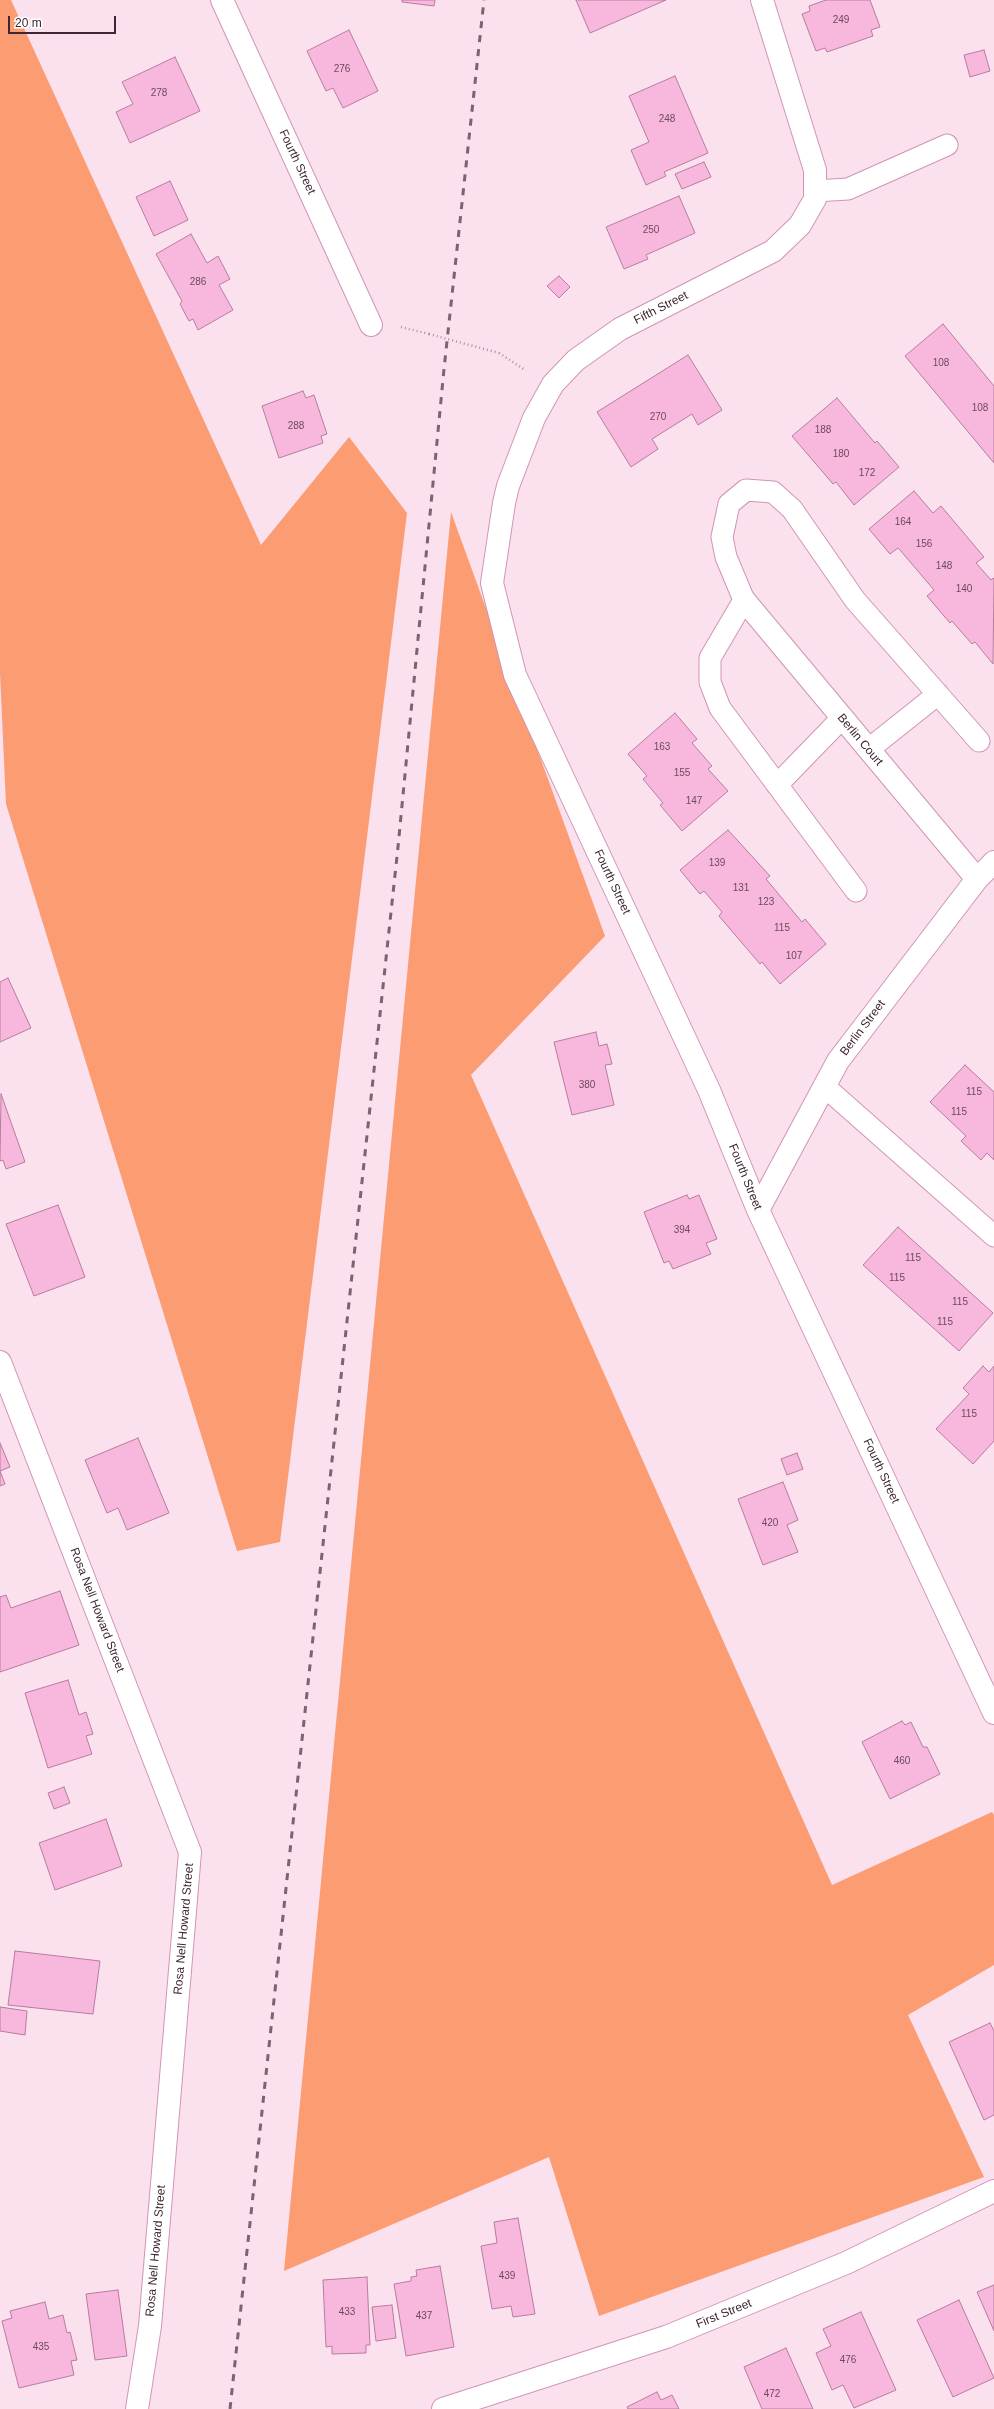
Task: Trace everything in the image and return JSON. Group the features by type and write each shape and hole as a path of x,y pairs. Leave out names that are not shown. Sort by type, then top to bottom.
{"street":[{"name":"Fourth Street","path":"222,0 371,325"},
{"name":"Fifth Street","path":"506,638 492,583 504,503 518,456 534,418 551,386 576,360 620,329 773,251 800,225 814,199 815,170 762,0"},
{"name":"Berlin Court","path":"744,600 977,879"},
{"name":"Fourth Street","path":"506,638 515,675 709,1090 758,1210 994,1713"},
{"name":"Berlin Street","path":"758,1210 838,1061 977,879 994,862"},
{"name":"Rosa Nell Howard Street","path":"0,1362 190,1852 150,2326 137,2409"},
{"name":"First Street","path":"443,2409 666,2337 846,2263 994,2191"}],"lane":[{"path":"815,190 848,189 947,145"},
{"path":"856,891 720,708 710,682 710,658 744,600 726,557 722,537 729,504 746,490 773,492 792,509 855,600 979,741"},
{"path":"869,750 938,694"},
{"path":"777,785 842,718"},
{"path":"824,1086 994,1236"}],"path":[{"path":"401,327 499,353 530,373"}],"shaded area":[{"path":"0,0 11,0 261,545 349,437 407,513 280,1542 237,1551 6,804 0,673"},
{"path":"451,512 605,936 471,1075 832,1885 992,1812 994,1815 994,1965 908,2015 984,2177 599,2316 549,2157 284,2271"}],"building":[{"path":"402,0 435,0 434,6 402,2"},
{"path":"576,0 666,0 590,33"},
{"path":"826,0 870,0 880,27 871,30 873,36 827,52 825,48 816,51 802,14 810,11 809,6"},
{"path":"349,30 378,91 343,108 333,88 326,91 307,51"},
{"path":"984,50 990,71 970,77 964,55"},
{"path":"175,57 200,111 130,143 116,112 133,104 122,82"},
{"path":"675,76 708,153 664,172 666,176 646,185 631,150 649,142 629,96"},
{"path":"704,162 711,177 682,189 675,174"},
{"path":"170,181 188,220 154,236 136,197"},
{"path":"679,196 695,233 646,255 648,259 624,269 606,227"},
{"path":"191,234 207,263 218,256 230,279 219,285 233,310 198,330 193,319 189,321 180,304 182,301 156,254"},
{"path":"559,276 570,287 559,298 547,286"},
{"path":"943,324 994,386 994,463 905,356"},
{"path":"688,355 722,410 698,425 692,414 652,439 658,449 631,467 597,412"},
{"path":"303,391 306,398 314,395 327,434 321,436 323,443 279,458 262,406"},
{"path":"837,398 875,443 877,441 899,467 854,505 836,482 833,484 792,436"},
{"path":"914,491 933,513 941,506 984,557 976,563 991,580 993,578 994,579 993,664 975,642 972,644 952,621 950,623 927,596 934,590 900,550 898,548 890,554 869,529"},
{"path":"675,713 697,739 692,743 712,766 708,769 728,791 682,831 660,805 663,803 643,779 647,776 628,754"},
{"path":"728,830 770,876 766,879 802,922 805,919 826,944 780,984 762,962 760,964 719,916 722,912 704,891 700,894 680,870"},
{"path":"8,978 31,1028 0,1042 0,982"},
{"path":"596,1032 599,1046 607,1044 612,1064 605,1065 614,1105 572,1115 554,1042"},
{"path":"965,1065 994,1092 994,1160 987,1153 981,1160 961,1141 966,1136 930,1102"},
{"path":"1,1094 25,1162 6,1169 3,1160 0,1161"},
{"path":"687,1195 689,1199 699,1195 717,1239 706,1243 711,1254 673,1269 669,1261 664,1263 644,1212"},
{"path":"58,1205 85,1277 34,1296 6,1224"},
{"path":"898,1227 993,1313 959,1351 863,1265"},
{"path":"983,1366 989,1372 994,1366 994,1441 973,1464 936,1429 969,1394 963,1388"},
{"path":"138,1438 169,1513 127,1530 118,1508 107,1513 85,1460"},
{"path":"0,1443 10,1467 0,1471"},
{"path":"797,1453 803,1469 787,1475 781,1459"},
{"path":"0,1471 5,1484 0,1486"},
{"path":"783,1482 798,1520 787,1525 798,1552 763,1565 738,1499"},
{"path":"60,1591 79,1645 0,1672 0,1597 6,1595 11,1608"},
{"path":"68,1680 79,1715 86,1712 93,1734 86,1736 92,1754 48,1768 25,1693"},
{"path":"902,1721 905,1725 911,1722 923,1747 927,1747 940,1774 890,1799 862,1742"},
{"path":"64,1787 70,1803 54,1809 48,1793"},
{"path":"106,1819 122,1866 55,1890 39,1843"},
{"path":"15,1951 100,1961 93,2014 8,2005"},
{"path":"0,2007 27,2011 25,2035 0,2031"},
{"path":"990,2023 994,2031 994,2115 984,2120 949,2042"},
{"path":"518,2218 535,2314 513,2317 511,2306 492,2309 481,2246 497,2243 494,2222"},
{"path":"440,2266 454,2347 406,2356 394,2284 411,2281 411,2277 417,2276 416,2270"},
{"path":"367,2277 370,2345 366,2345 366,2353 332,2354 332,2346 326,2347 323,2280"},
{"path":"994,2285 994,2331 977,2292"},
{"path":"118,2290 127,2356 95,2360 86,2294"},
{"path":"959,2300 994,2378 953,2397 917,2320"},
{"path":"45,2302 49,2319 63,2315 67,2333 70,2332 77,2360 71,2361 74,2375 19,2388 2,2321 12,2318 10,2311"},
{"path":"392,2305 396,2338 376,2341 372,2307"},
{"path":"861,2312 896,2390 854,2408 843,2385 832,2390 816,2353 831,2346 823,2329"},
{"path":"786,2348 813,2409 762,2409 744,2367"},
{"path":"657,2392 661,2400 672,2395 679,2409 628,2409 627,2407"}],"railway":[{"path":"230,2409 398,847 444,369 484,0"}]}
